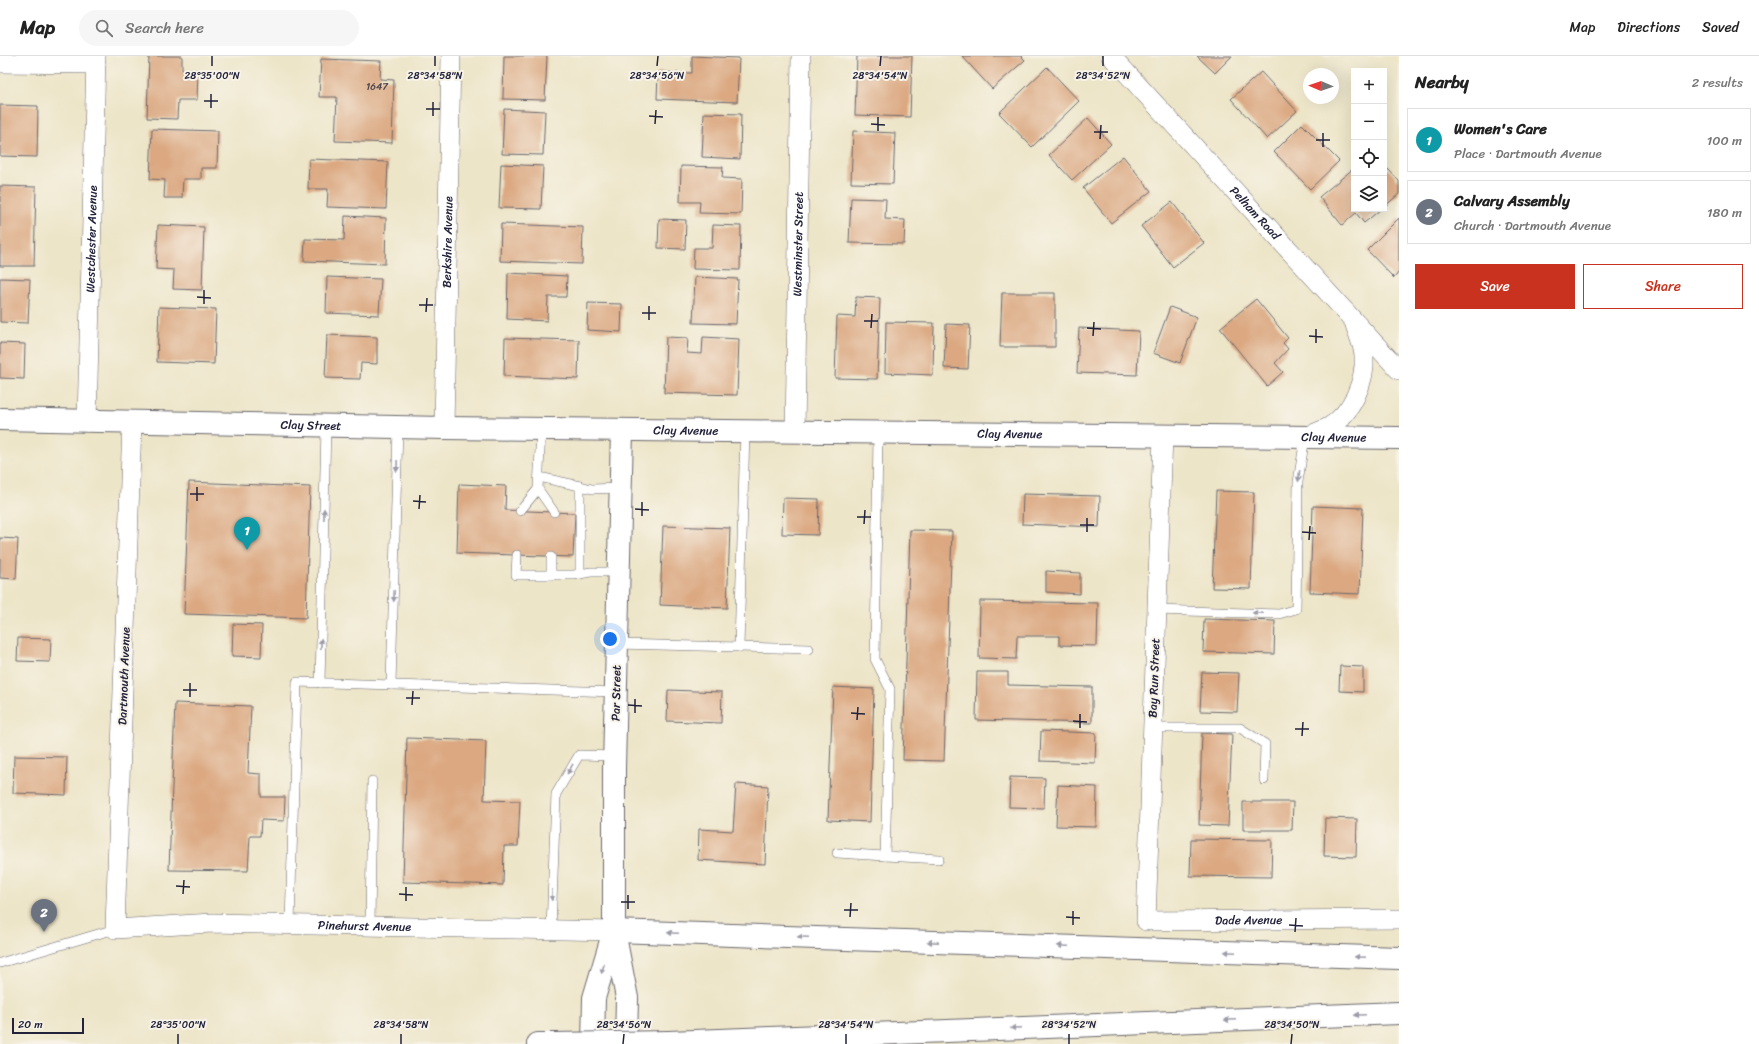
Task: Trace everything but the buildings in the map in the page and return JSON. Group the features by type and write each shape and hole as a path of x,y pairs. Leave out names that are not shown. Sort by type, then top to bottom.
{"main road":[{"name":"Clay Street","path":"0,419 87,422 622,431"},
{"name":"Clay Avenue","path":"622,431 1399,438"},
{"name":"Par Street","path":"622,431 616,692 614,931 627,998 626,1044"},
{"name":"Par Street","path":"593,1044 594,998 614,931"},
{"path":"614,931 1399,958"},
{"path":"538,1044 669,1042 1399,1013"}],"street":[{"name":"Berkshire Avenue","path":"444,428 451,56"},
{"name":"Westminster Street","path":"795,432 801,56"},
{"name":"Pelham Road","path":"1111,56 1399,370"},
{"path":"0,63 96,60"},
{"name":"Westchester Avenue","path":"87,422 96,60"},
{"path":"1305,437 1330,426 1342,415 1353,402 1361,383 1364,355 1354,320"},
{"name":"Dartmouth Avenue","path":"116,929 132,422"},
{"name":"Bay Run Street","path":"1146,921 1163,436"},
{"name":"Dade Avenue","path":"1146,921 1399,919"},
{"name":"Pinehurst Avenue","path":"116,929 212,923 614,931"}],"lane":[{"path":"320,683 326,426"},
{"path":"391,685 398,428"},
{"path":"520,511 538,489 541,430"},
{"path":"739,647 745,432"},
{"path":"878,433 875,659 890,689 885,856"},
{"path":"1156,610 1279,614 1296,608 1298,482 1305,437"},
{"path":"539,477 592,489 620,488"},
{"path":"580,486 580,574"},
{"path":"538,489 554,512"},
{"path":"517,556 516,575 618,572"},
{"path":"551,557 551,575"},
{"path":"617,644 809,649"},
{"path":"290,924 297,682 616,692"},
{"path":"1152,728 1240,728 1265,744 1264,780"},
{"path":"551,930 556,794 579,755 615,756"},
{"path":"370,926 372,782"},
{"path":"837,853 939,859"},
{"path":"0,963 116,929"}],"place":[{"name":"Women's Care","path":"247,550"},
{"name":"Calvary Assembly","path":"44,932"}]}
